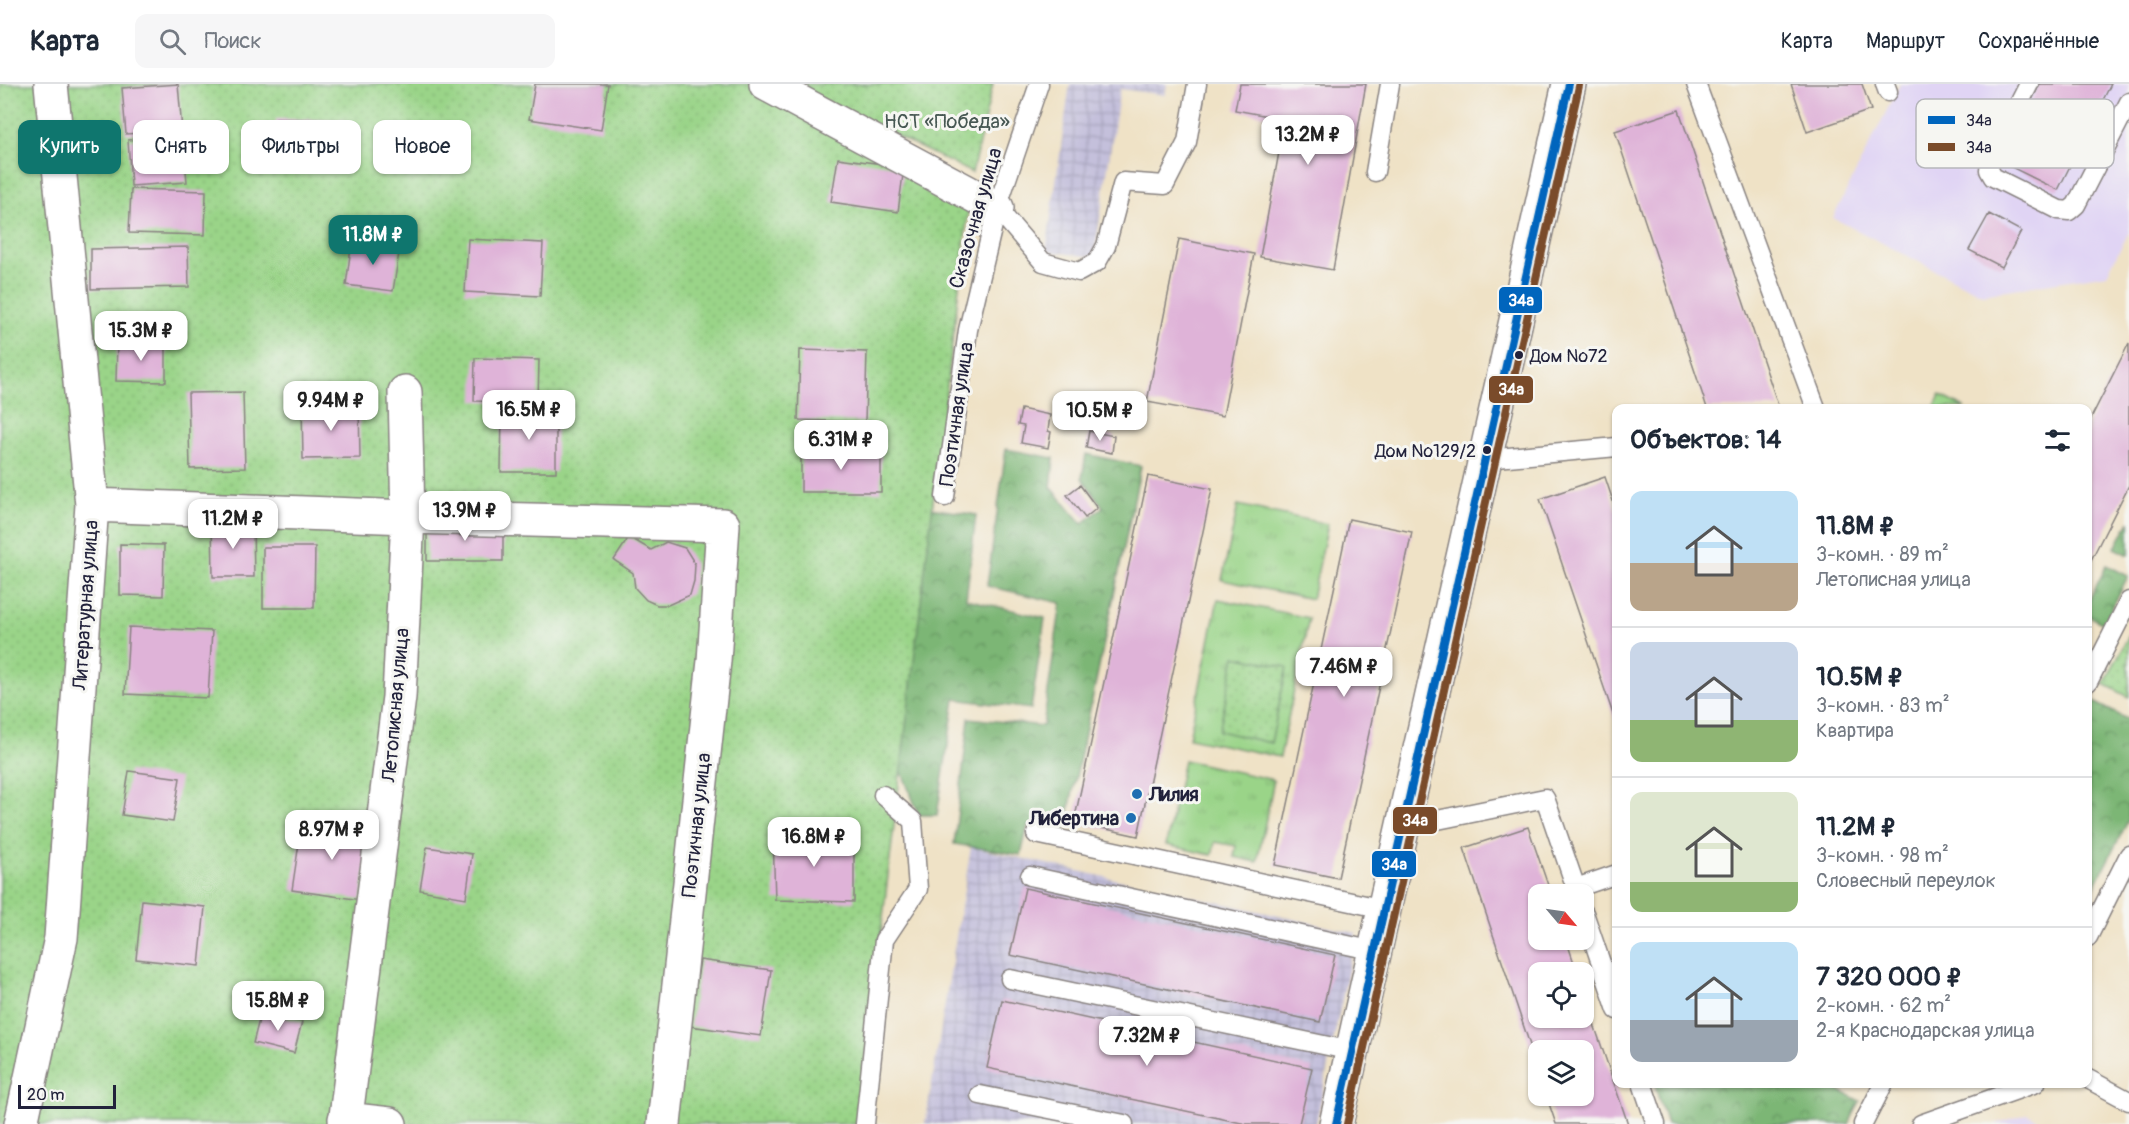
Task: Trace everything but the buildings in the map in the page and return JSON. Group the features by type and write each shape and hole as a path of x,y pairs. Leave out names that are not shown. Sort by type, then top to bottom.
{"street":[{"name":"Литературная улица","path":"21,1124 62,938 92,505 51,84"},
{"path":"766,84 997,208"},
{"path":"1336,1124 1569,84"},
{"name":"Летописная улица","path":"345,1121 399,697 408,517 405,392"},
{"path":"92,505 408,517"},
{"name":"Поэтичная улица","path":"408,517 723,525 714,661 664,1124"},
{"path":"345,1121 390,1124"}],"lane":[{"name":"Сказочная улица","path":"968,330 997,208 1039,84"},
{"path":"997,208 1043,262 1079,272 1097,262 1106,246 1123,182 1165,185 1187,142 1197,84"},
{"path":"1375,172 1390,84"},
{"path":"1696,84 1815,404"},
{"path":"2021,99 2029,84"},
{"path":"2114,131 2129,102"},
{"path":"1989,168 1994,177 2060,210 2069,211 2076,205 2095,168"},
{"name":"Поэтичная улица","path":"945,497 968,330"},
{"path":"1486,459 1612,447"},
{"path":"2092,674 2129,601"},
{"path":"865,1124 884,940 918,890 913,821 884,795"},
{"path":"1403,827 1545,798 1575,884"},
{"path":"1036,834 1384,909"},
{"path":"2092,929 2129,855"},
{"path":"1030,876 1374,951"},
{"path":"1593,884 1612,876"},
{"path":"1594,942 1612,995"},
{"path":"1010,979 1352,1051"},
{"path":"2092,1082 2129,1101"},
{"path":"1644,1088 1656,1124"},
{"path":"1863,1124 1881,1088"},
{"path":"1921,1124 2022,1088"},
{"path":"980,1095 1124,1124"}],"shaded area":[{"path":"1070,84 1167,84 1165,95 1120,89 1094,257 1046,251"},
{"path":"1900,84 2129,84 2129,232 2107,274 1982,294 1833,218"},
{"path":"971,847 1356,933 1316,1124 925,1124"},
{"path":"2027,1114 2046,1124 1995,1124"}],"green space":[{"path":"0,84 750,84 969,204 858,1124 0,1124"},
{"name":"НСТ «Победа»","path":"790,84 993,84 972,173"},
{"path":"1940,395 1957,404 1936,404"},
{"path":"1006,449 1054,458 1051,487 1082,524 1103,507 1082,478 1086,454 1141,466 1064,834 1028,825 1021,855 954,844 969,718 1043,726 1061,603 987,586"},
{"path":"903,504 976,515 966,599 1045,618 1031,709 955,699 937,815 919,815 876,708"},
{"path":"1238,505 1328,524 1312,599 1222,580"},
{"path":"2129,521 2129,555 2115,548"},
{"path":"2107,565 2128,576 2104,624 2092,618 2092,594"},
{"path":"1218,599 1309,618 1280,757 1189,738"},
{"path":"2129,635 2129,697 2104,684"},
{"path":"1235,656 1287,667 1271,743 1219,731"},
{"path":"2094,702 2129,720 2129,819 2092,891 2092,706"},
{"path":"1184,760 1274,780 1257,862 1234,857 1236,846 1215,842 1212,855 1166,845"},
{"path":"1656,1088 1834,1088 1860,1101 1849,1124 1667,1124"}],"transit line":[{"name":"34а","path":"1336,1124 1569,84"},
{"name":"34a","path":"1347,1124 1579,86"}],"place":[{"name":"Дом №72","path":"1519,355"},
{"name":"Дом №129/2","path":"1487,450"},
{"name":"Лилия","path":"1137,794"},
{"name":"Либертина","path":"1131,818"}]}
